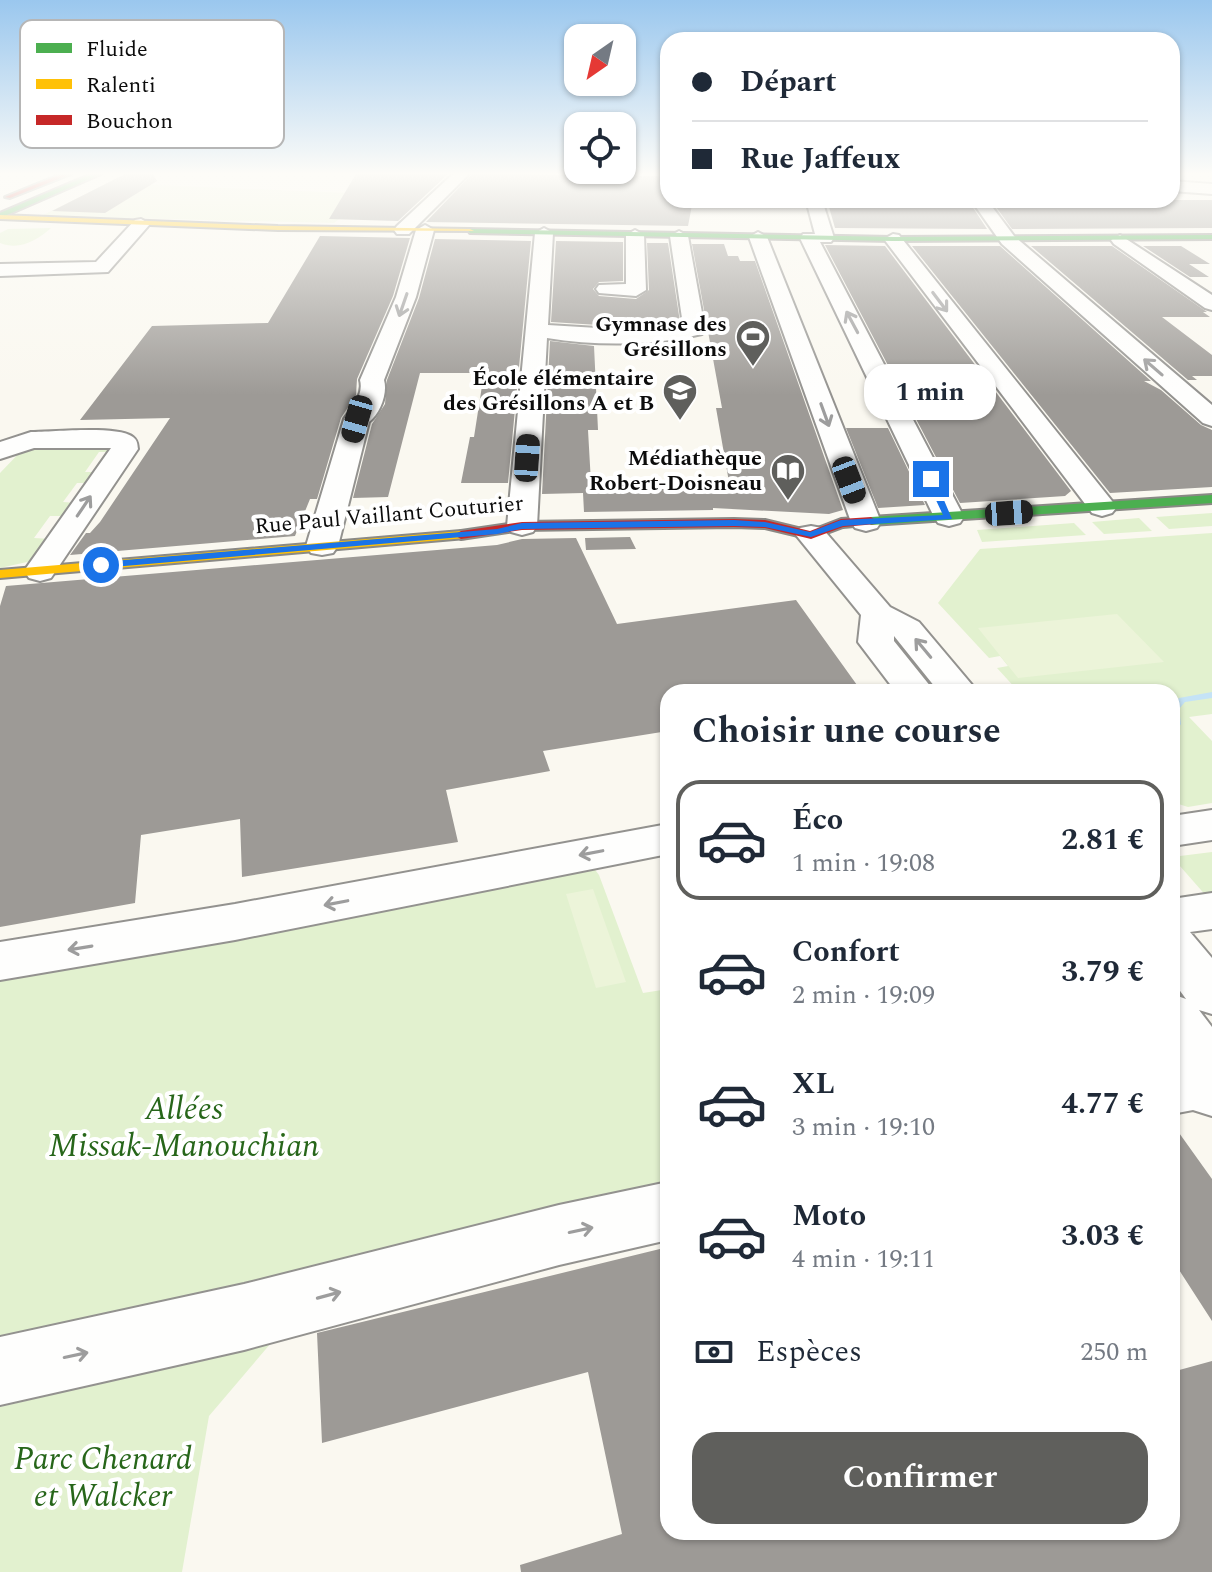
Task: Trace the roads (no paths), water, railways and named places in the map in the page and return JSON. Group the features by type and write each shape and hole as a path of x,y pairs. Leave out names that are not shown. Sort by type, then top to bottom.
{"main road":[{"path":"811,535 841,523 1212,499"},
{"name":"Rue Paul Vaillant Couturier","path":"0,574 497,532 522,526 734,523 765,524 811,535"}],"street":[{"path":"73,268 95,247"},
{"path":"0,270 101,268 120,247"},
{"path":"322,546 357,419 365,413 374,385 375,369 390,341 406,297 412,247"},
{"path":"522,526 543,247"},
{"path":"606,289 636,290 635,247"},
{"path":"536,329 556,334 668,333 694,329 681,247"},
{"path":"762,247 866,522"},
{"path":"821,247 949,517"},
{"path":"900,247 1102,507"},
{"path":"1016,247 1212,418"},
{"path":"1131,247 1212,304"},
{"path":"1112,332 1145,332 1190,369"},
{"path":"0,451 31,440 115,440 124,443 124,449 40,571"},
{"path":"811,535 878,614 907,629 952,684"},
{"path":"878,614 876,642 910,684"},
{"path":"1180,830 1212,825"},
{"path":"0,961 235,922 660,841"},
{"path":"1180,916 1212,911"},
{"path":"1180,954 1212,994"},
{"path":"1180,1025 1212,1067"},
{"path":"1180,1088 1193,1086 1212,1092"},
{"path":"0,1371 244,1317 559,1235 660,1213"}],"waterway":[{"path":"1180,702 1212,695"}],"place":[{"name":"Gymnase des Grésillons","path":"753,368"},
{"name":"École élémentaire des Grésillons A et B","path":"680,422"},
{"name":"Médiathèque Robert-Doisneau","path":"788,502"}],"park label":[{"name":"Allées Missak-Manouchian","path":"184,1128"},
{"name":"Parc Chenard et Walcker","path":"103,1478"}]}
